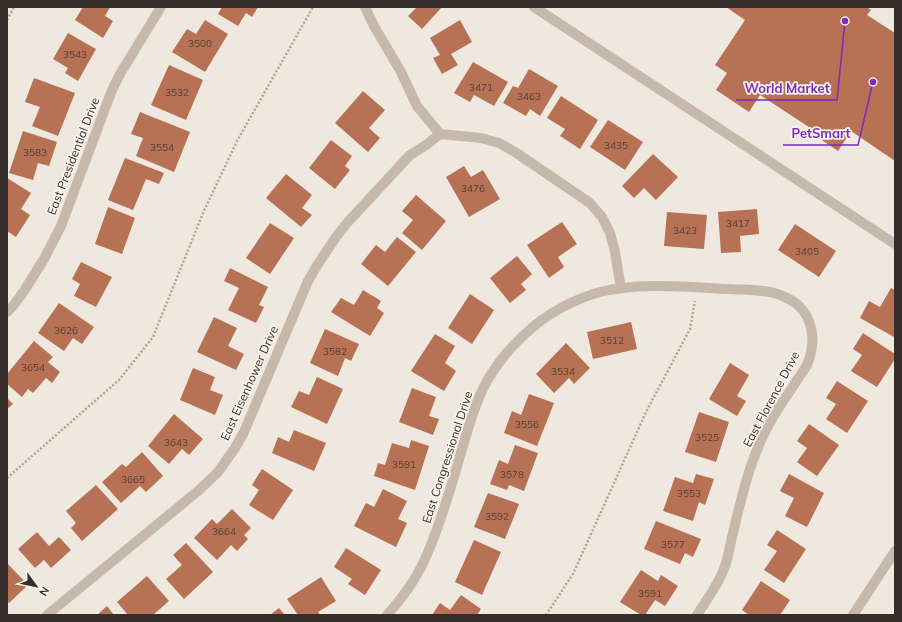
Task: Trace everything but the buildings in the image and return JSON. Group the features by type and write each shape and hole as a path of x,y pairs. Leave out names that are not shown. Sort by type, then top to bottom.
{"street":[{"name":"East Presidential Drive","path":"7,312 24,291 44,259 61,226 112,90 120,74 161,7"},
{"path":"365,7 374,26 401,72 417,106 440,134 481,138 499,143 515,152 590,203 602,217 610,233 621,288"},
{"path":"534,7 895,244"},
{"name":"East Eisenhower Drive","path":"47,615 198,491 218,472 244,432 308,281 318,264 336,237 410,155 440,134"},
{"name":"East Congressional Drive","path":"387,615 414,580 428,554 475,408 487,382 500,360 518,340 535,325 563,307 580,299 621,288 655,287 765,291 779,295"},
{"name":"East Florence Drive","path":"697,615 718,583 725,566 750,468 764,433 780,405 807,364 812,347 812,330 807,315 796,303 779,295"},
{"path":"853,615 895,551"}],"path":[{"path":"7,20 14,7"},
{"path":"7,478 119,380 153,337 203,212 237,141 313,7"},
{"path":"546,615 573,574 646,412 690,329 695,301"}],"place":[{"name":"World Market","path":"845,21"},
{"name":"PetSmart","path":"873,82"}]}
